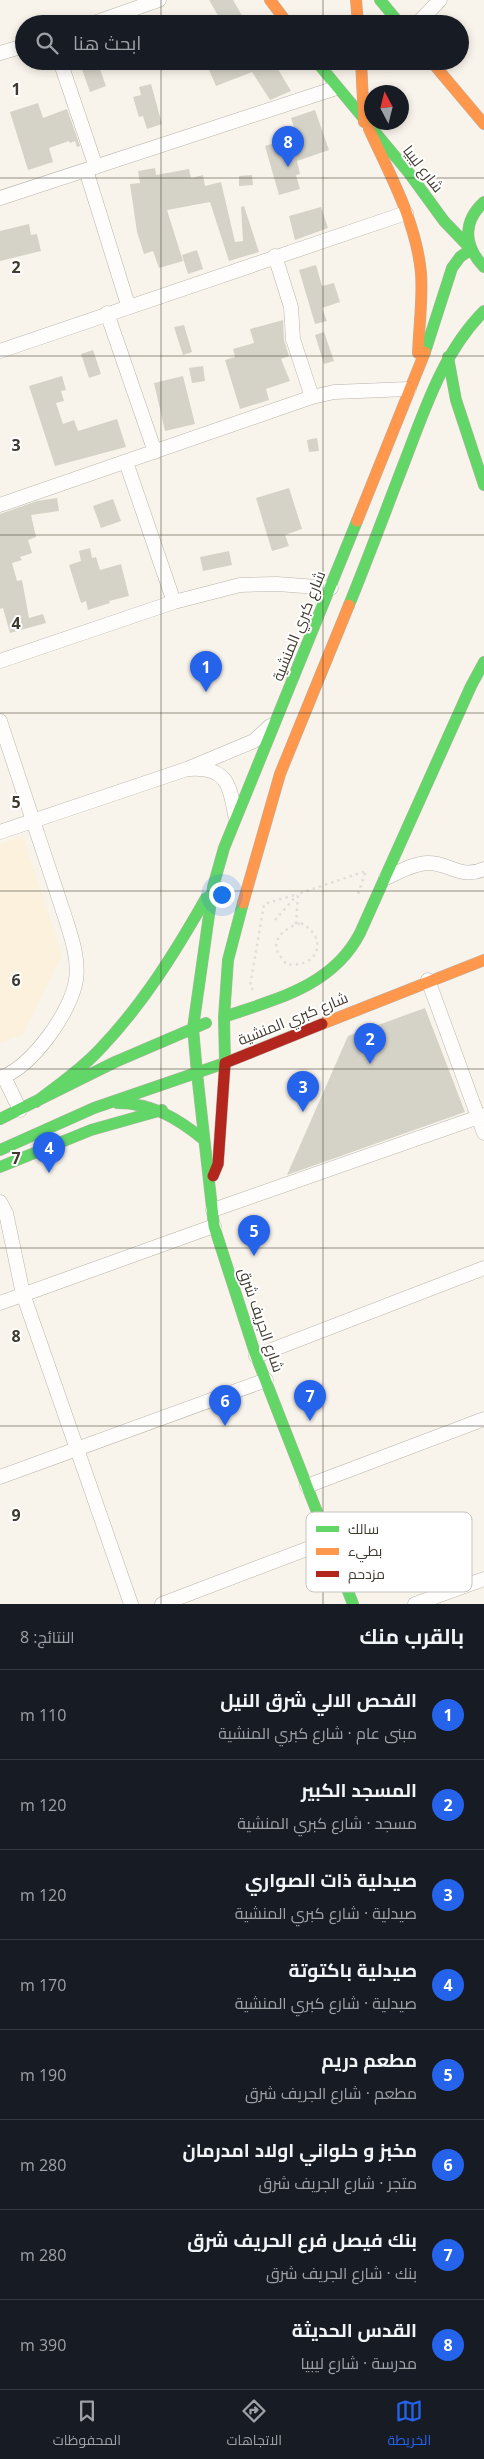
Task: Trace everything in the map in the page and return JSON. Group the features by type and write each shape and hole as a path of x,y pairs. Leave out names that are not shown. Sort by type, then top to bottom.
{"main road":[{"path":"270,0 281,15"},
{"path":"356,0 357,15"},
{"path":"380,0 392,15"},
{"name":"شارع ليبيا","path":"323,70 364,121"},
{"path":"362,70 364,93"},
{"path":"439,70 484,124"},
{"path":"369,130 406,213 416,243 421,274 417,370"},
{"name":"شارع ليبيا","path":"371,130 407,170 449,228 469,248 484,267"},
{"path":"469,248 468,224 472,214 484,202"},
{"name":"شارع كبري المنشية","path":"196,1073 193,1028 213,886 236,818 331,588 437,322 452,268 469,248"},
{"name":"شارع كبري المنشية","path":"225,1062 225,980 232,942 280,774 354,592 430,395 448,357 464,333 484,311"},
{"path":"448,357 456,400 484,485"},
{"path":"224,1017 288,993 323,976 341,962 354,942 386,878 471,686 484,662"},
{"path":"36,1102 100,1048 159,974 187,932 213,886"},
{"name":"شارع كبري المنشية","path":"0,1150 94,1108 225,1062 428,980 484,960"},
{"name":"شارع كبري المنشية","path":"0,1119 86,1076 193,1028 224,1017"},
{"path":"210,1182 218,1164 225,1062"},
{"name":"شارع الجريف شرق","path":"196,1073 214,1226 256,1356 317,1512"},
{"path":"94,1108 117,1103 138,1103 162,1110 184,1123 203,1140"},
{"path":"0,1167 92,1130 162,1110"},
{"name":"شارع الجريف شرق","path":"348,1592 353,1604"}],"street":[{"path":"111,15 134,5 158,0"},
{"path":"426,15 440,0"},
{"path":"0,53 15,49"},
{"path":"63,70 128,305"},
{"path":"0,198 336,88"},
{"path":"0,351 128,305 406,213"},
{"path":"275,256 291,307 294,338 312,397"},
{"path":"108,313 155,452"},
{"path":"0,505 312,397 334,392 409,389"},
{"path":"126,462 174,602"},
{"path":"0,661 174,602 252,584 331,588"},
{"path":"0,721 34,820 75,951 76,980 66,1009 51,1034 19,1066 2,1077 20,1110"},
{"path":"0,832 187,769 254,741 275,722"},
{"path":"187,769 212,770 220,774 229,786 236,818"},
{"path":"386,878 414,866 428,863 467,874 484,869"},
{"path":"428,980 481,1116 484,1133"},
{"path":"213,1210 481,1116"},
{"path":"0,1202 6,1213 23,1294 130,1604"},
{"path":"0,1303 214,1226"},
{"path":"256,1356 484,1268"},
{"path":"0,1477 266,1380"},
{"path":"307,1486 484,1419"},
{"path":"162,1604 306,1550"},
{"path":"472,1583 484,1579"},
{"path":"415,1604 448,1592"}],"path":[{"path":"255,992 250,986 264,904 366,871 357,898"},
{"path":"275,920 298,894"},
{"path":"296,924 298,894"},
{"path":"302,923 312,929 318,941 315,955 307,964 299,966 286,964 277,950 278,938 289,926 296,924 302,923"}],"shaded area":[{"path":"23,836 62,955 23,1035 0,1043 0,844"}],"building":[{"path":"209,0 233,0 242,15 218,15"},
{"path":"82,70 100,70 106,86 90,92"},
{"path":"209,70 278,70 291,91 270,100 252,72 216,86"},
{"path":"151,84 162,124 147,129 143,116 139,117 133,97 141,95 139,87"},
{"path":"38,103 43,118 67,109 80,146 77,147 75,141 70,143 69,141 49,148 53,162 28,170 10,112"},
{"path":"315,110 329,150 297,161 300,174 296,175 300,189 279,195 265,146 297,136 291,118"},
{"path":"155,168 156,175 189,169 191,178 203,175 205,186 221,182 235,242 243,241 241,207 244,206 259,252 229,261 210,202 167,210 183,261 159,268 153,251 144,254 137,232 130,184 140,183 138,171"},
{"path":"252,175 253,185 239,186 239,176"},
{"path":"321,207 328,228 295,240 289,216"},
{"path":"29,224 31,235 37,234 41,251 0,261 0,231"},
{"path":"197,250 203,269 188,274 182,255"},
{"path":"316,265 322,286 334,283 340,302 322,308 327,321 315,324 299,270"},
{"path":"283,320 284,340 289,356 281,359 290,381 266,389 269,400 240,409 225,360 235,357 233,349 254,343 250,329"},
{"path":"184,325 192,352 183,355 174,327"},
{"path":"324,332 334,361 324,364 315,335"},
{"path":"93,350 101,374 89,378 81,354"},
{"path":"203,366 205,381 192,383 189,368"},
{"path":"62,376 66,390 61,391 64,401 56,403 63,424 74,420 78,431 117,419 126,447 55,466 29,386"},
{"path":"183,376 195,424 165,431 154,383"},
{"path":"317,438 319,451 309,452 307,440"},
{"path":"289,488 302,529 285,535 289,546 272,551 256,498"},
{"path":"57,498 59,511 31,515 36,537 28,540 32,553 20,557 22,560 12,563 17,581 22,580 29,618 43,614 46,623 10,633 3,608 0,609 0,514 37,501"},
{"path":"113,499 121,521 101,528 93,506"},
{"path":"90,548 92,558 96,557 100,570 121,564 129,596 109,601 110,603 88,610 86,601 81,603 69,565 81,561 79,551"},
{"path":"229,551 232,565 203,571 200,557"},
{"path":"425,1008 465,1112 287,1175 348,1036"}],"traffic: fast":[{"path":"380,0 392,15"},
{"path":"323,70 409,173 444,221 469,247"},
{"path":"484,202 472,218 468,234 472,251 484,267"},
{"path":"425,352 452,268 460,257 470,250"},
{"path":"349,605 438,380 458,344 484,311"},
{"path":"448,357 456,400 484,485"},
{"path":"197,1073 193,1028 213,887 224,848 357,521"},
{"path":"224,1017 263,1004 301,988 335,966 349,951 360,933 471,686 484,662"},
{"path":"36,1102 86,1063 116,1031 158,976 206,898"},
{"path":"0,1150 94,1108 225,1063 224,1017 228,960 243,903"},
{"path":"0,1119 115,1062 206,1023"},
{"path":"197,1073 214,1226 256,1356 317,1512"},
{"path":"117,1103 142,1106 163,1113 174,1118 203,1139"},
{"path":"0,1167 91,1130 162,1110"},
{"path":"348,1592 353,1604"}],"traffic: slow":[{"path":"270,0 281,15"},
{"path":"356,0 357,15"},
{"path":"361,70 364,122"},
{"path":"439,70 484,124"},
{"path":"369,130 401,199 414,235 421,273 422,293 418,353"},
{"path":"357,521 425,352"},
{"path":"243,903 280,774 349,605"},
{"path":"322,1024 484,960"}],"traffic: jam":[{"path":"213,1176 218,1164 225,1063 322,1024"}],"place":[{"name":"القدس الحديثة","path":"288,167"},
{"name":"الفحص الالي شرق النيل","path":"206,692"},
{"name":"المسجد الكبير","path":"370,1064"},
{"name":"صيدلية ذات الصواري","path":"303,1112"},
{"name":"صيدلية باكتوتة","path":"49,1173"},
{"name":"مطعم دريم","path":"254,1256"},
{"name":"بنك فيصل فرع الحريف شرق","path":"310,1421"},
{"name":"مخبز و حلواني اولاد امدرمان","path":"225,1426"}]}
